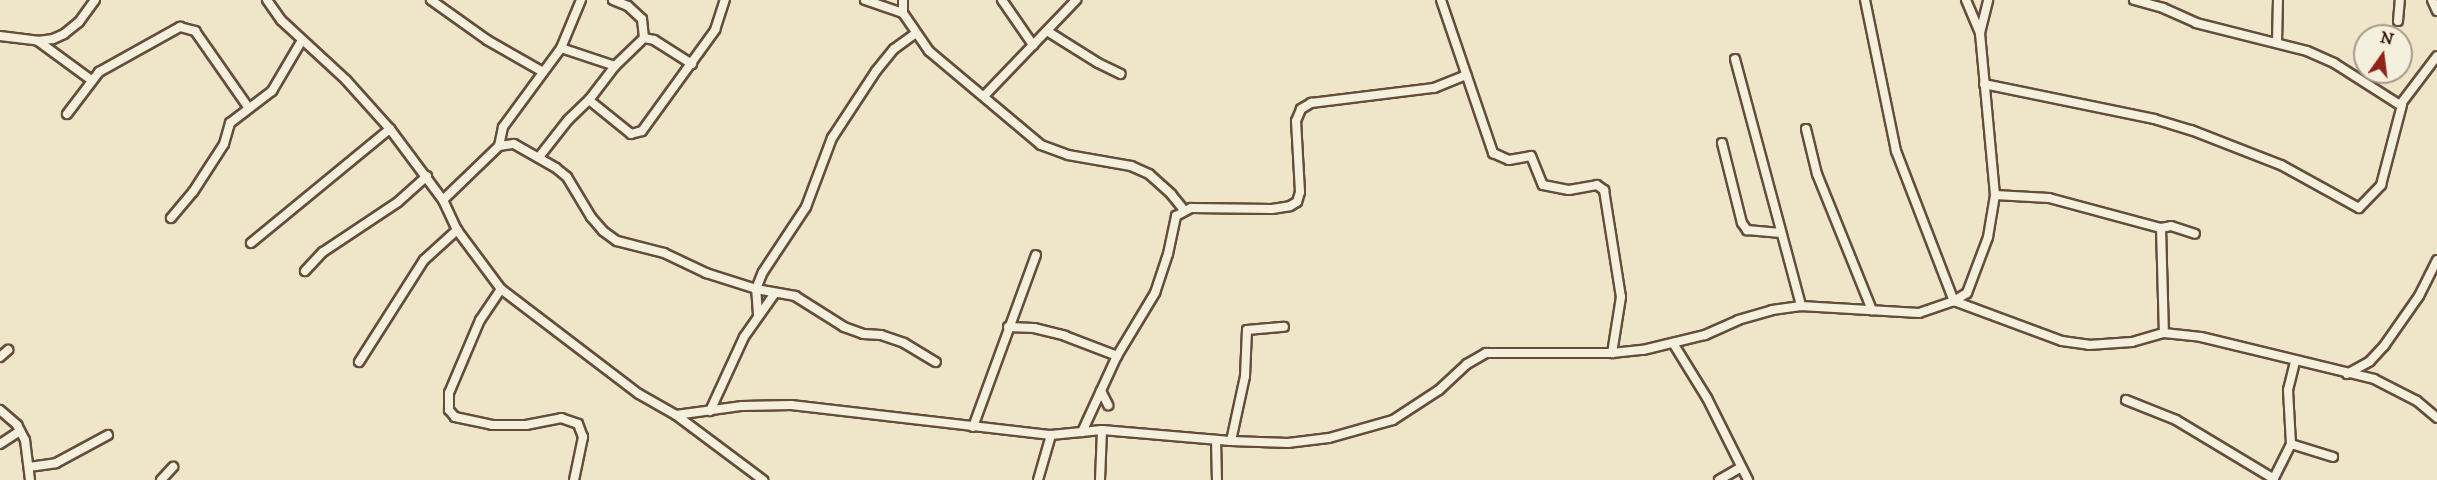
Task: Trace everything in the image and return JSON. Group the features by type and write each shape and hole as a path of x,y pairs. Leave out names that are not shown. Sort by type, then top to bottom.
{"street":[{"path":"0,36 38,41 53,39 64,34 79,22 95,0"},
{"path":"267,0 281,20 346,81 390,129 427,176 443,200 457,230 501,289 639,394 676,414 763,480"},
{"path":"432,0 487,40 543,72"},
{"path":"503,145 500,134 561,48 581,0"},
{"path":"613,0 628,6 642,19 646,35 692,64"},
{"path":"589,100 631,134 642,131 715,30 725,0"},
{"path":"865,0 903,13"},
{"path":"903,0 903,13 916,33 944,65 985,95 1041,145 1068,155 1131,166 1149,174 1171,194 1184,210"},
{"path":"1002,0 1033,45"},
{"path":"985,95 1076,0"},
{"path":"1441,0 1493,153 1509,160 1531,156 1543,185 1569,190 1597,185 1604,190 1621,297 1612,353"},
{"path":"1865,0 1896,151 1954,301 2062,341 2089,345 2132,342 2164,333 2201,337 2374,380 2417,401 2437,418"},
{"path":"1966,0 1980,33"},
{"path":"676,414 742,406 791,405 1050,435 1102,430 1215,440 1288,443 1318,439 1393,420 1439,390 1467,364 1486,354 1612,353 1642,350 1705,335 1738,320 1772,310 1801,306 1919,313 1954,301 1967,293 1988,237 1995,195 1980,33 1988,0"},
{"path":"2134,0 2163,8 2196,23 2277,43 2334,63 2402,105"},
{"path":"2277,43 2278,0"},
{"path":"2398,21 2400,0"},
{"path":"2432,0 2437,11"},
{"path":"67,114 99,72 180,27 195,31 248,107"},
{"path":"1047,30 1098,63 1121,74"},
{"path":"758,315 756,290 763,272 806,207 832,138 876,71 894,49 916,33"},
{"path":"538,157 568,120 589,100 615,66 646,35"},
{"path":"171,218 193,192 224,144 230,123 248,107 272,91 302,40"},
{"path":"38,41 91,80"},
{"path":"561,48 615,66"},
{"path":"1984,84 2154,119 2191,130 2281,165 2359,208 2381,185 2402,105 2437,57"},
{"path":"1735,60 1801,306"},
{"path":"1082,432 1117,356 1158,284 1168,254 1176,216 1184,210 1290,206 1297,202 1300,192 1296,121 1301,109 1311,103 1434,88 1467,75"},
{"path":"251,243 390,129"},
{"path":"1806,129 1817,174 1872,310"},
{"path":"1722,143 1742,223 1747,230 1781,233"},
{"path":"443,200 503,145 514,144 567,177 591,217 603,231 617,241 664,253 706,273 756,290 795,296 844,327 863,334 881,335 904,343 936,362"},
{"path":"305,271 323,252 398,202 427,176"},
{"path":"1995,195 2049,198 2161,228 2171,226 2195,234"},
{"path":"2161,228 2164,333"},
{"path":"359,362 424,260 457,230"},
{"path":"973,427 1035,255"},
{"path":"2347,374 2370,361 2384,346 2419,296 2437,260"},
{"path":"501,289 480,320 449,393 449,410 455,417 492,425 526,425 561,418 578,424 583,437 574,480"},
{"path":"710,411 727,369 758,315 775,293"},
{"path":"1140,317 1151,319"},
{"path":"1008,327 1034,328 1065,336 1117,356"},
{"path":"1231,441 1245,376 1246,330 1284,327"},
{"path":"1673,343 1707,398 1748,480"},
{"path":"0,357 8,350"},
{"path":"2126,400 2176,420 2274,479 2291,444 2289,390 2295,362"},
{"path":"1101,392 1108,405"},
{"path":"0,410 20,431 25,440 30,480"},
{"path":"1100,480 1102,430"},
{"path":"0,444 20,431"},
{"path":"29,467 56,463 108,435"},
{"path":"1038,480 1050,435"},
{"path":"1215,440 1217,480"},
{"path":"2291,444 2333,457"},
{"path":"161,480 172,467"},
{"path":"1719,480 1740,468"}]}
